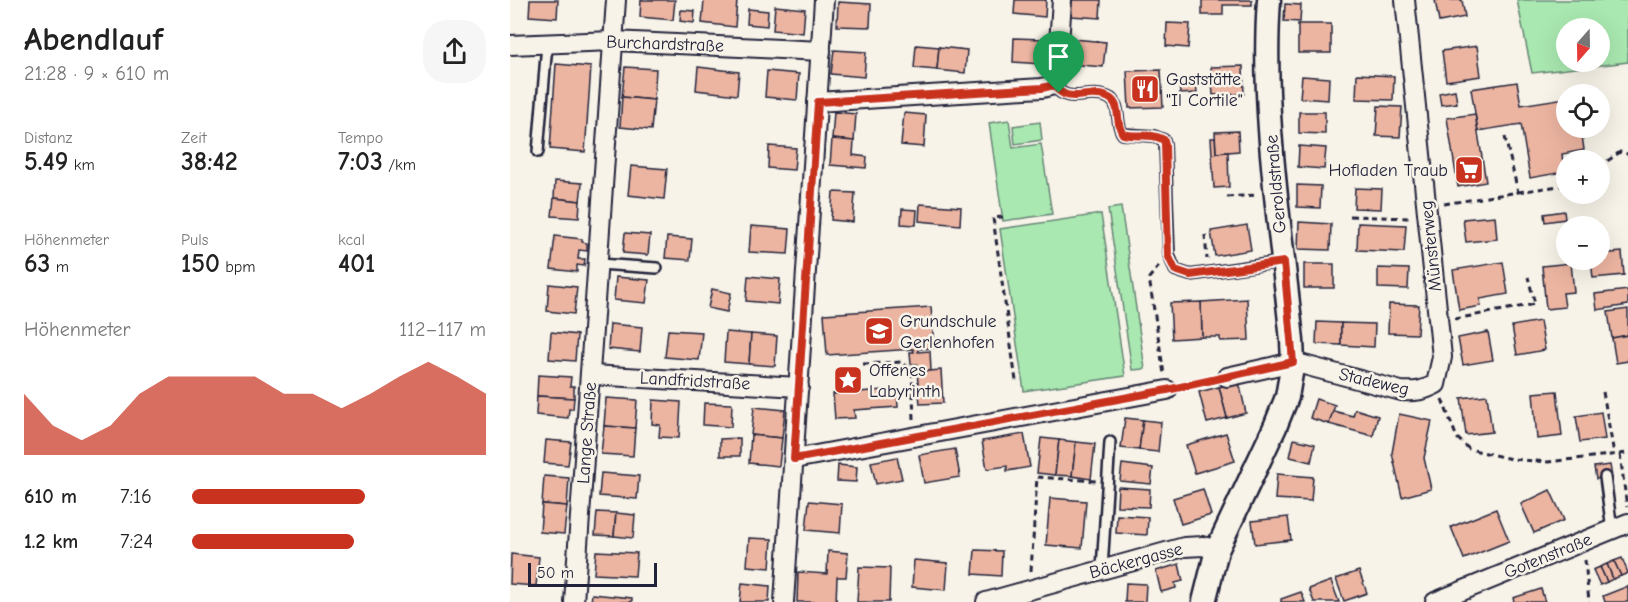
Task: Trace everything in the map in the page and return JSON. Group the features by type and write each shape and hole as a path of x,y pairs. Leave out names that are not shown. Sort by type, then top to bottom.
{"street":[{"name":"Lange Straße","path":"574,602 616,0"},
{"path":"784,602 825,0"},
{"path":"818,102 1042,88 1054,85 1058,72 1062,0"},
{"name":"Geroldstraße","path":"1204,602 1216,550 1278,421 1287,397 1293,362 1272,154 1266,33 1269,0"},
{"name":"Münsterweg","path":"1405,0 1442,357 1436,384"},
{"name":"Burchardstraße","path":"510,45 613,41 821,51"},
{"path":"1227,376 1293,362"},
{"name":"Stadeweg","path":"1293,362 1401,391 1414,392 1436,384"},
{"name":"Landfridstraße","path":"591,375 799,387"},
{"path":"794,459 1167,390"},
{"name":"Gotenstraße","path":"1441,601 1620,527"},
{"name":"Bäckergasse","path":"986,602 1184,547 1203,546 1216,550"}],"lane":[{"path":"538,152 547,44"},
{"path":"1054,85 1059,93 1065,96 1106,96 1116,105 1119,127 1123,134 1154,136 1164,140 1168,255 1175,270 1190,275 1284,262"},
{"path":"598,264 657,268"},
{"path":"1102,569 1110,442"},
{"path":"1605,477 1620,527"}],"path":[{"path":"1505,137 1518,192"},
{"path":"1610,159 1620,152 1628,154"},
{"path":"1350,216 1428,212 1518,192 1556,186"},
{"path":"1227,197 1277,194"},
{"path":"1003,216 993,218 1016,381"},
{"path":"1204,234 1208,273"},
{"path":"1168,255 1149,278 1167,390 1227,376"},
{"path":"1439,322 1535,304 1528,277"},
{"path":"863,363 902,362 912,371 915,437"},
{"name":"Stadeweg","path":"1436,384 1457,438 1469,449 1511,459 1548,462 1628,453"},
{"path":"1603,392 1614,454"},
{"path":"1620,454 1628,512"},
{"path":"1030,590 1037,477 1106,482"},
{"path":"1583,543 1589,602"}],"green space":[{"path":"1517,0 1628,0 1628,62 1610,64 1610,18 1556,18 1556,70 1532,73"},
{"path":"1009,120 1013,148 1041,144 1052,214 1003,221 989,123"},
{"path":"1040,122 1042,140 1015,144 1013,126"},
{"path":"1121,207 1145,369 1132,370 1108,209"},
{"path":"1101,214 1125,376 1024,391 1000,229"}],"building":[{"path":"530,0 558,0 557,18 529,16"},
{"path":"641,0 675,0 673,20 640,17"},
{"path":"704,0 737,0 735,27 702,23"},
{"path":"1015,0 1046,0 1045,17 1014,14"},
{"path":"1072,0 1101,0 1100,18 1071,16"},
{"path":"1202,0 1252,0 1252,5 1223,5 1223,15 1202,15"},
{"path":"1435,0 1462,0 1465,17 1439,22"},
{"path":"838,2 871,4 870,27 837,26"},
{"path":"1285,4 1301,5 1300,22 1284,21"},
{"path":"775,6 805,9 803,33 773,30"},
{"path":"748,9 768,11 767,26 747,24"},
{"path":"681,10 695,11 694,23 680,21"},
{"path":"1167,23 1190,24 1188,48 1166,46"},
{"path":"1298,24 1331,24 1331,53 1298,53"},
{"path":"1014,38 1043,39 1042,64 1013,62"},
{"path":"1073,39 1106,42 1103,67 1070,64"},
{"path":"916,45 939,47 937,70 914,68"},
{"path":"1477,46 1481,76 1446,81 1442,51"},
{"path":"939,47 967,50 965,73 937,70"},
{"path":"834,50 866,52 864,77 831,74"},
{"path":"556,64 591,67 585,152 550,149"},
{"path":"1243,66 1244,94 1213,95 1211,67"},
{"path":"625,67 656,69 654,100 622,97"},
{"path":"698,67 739,72 737,95 696,90"},
{"name":"Gaststätte \"Il Cortile\"","path":"1161,70 1163,107 1129,108 1127,71"},
{"path":"767,71 799,74 797,100 765,97"},
{"path":"1357,74 1394,76 1393,100 1356,99"},
{"path":"1302,76 1329,78 1328,100 1300,98"},
{"path":"1196,81 1197,93 1180,94 1179,82"},
{"path":"1517,82 1521,105 1556,99 1556,138 1582,138 1584,150 1556,150 1556,173 1530,178 1521,124 1478,131 1471,89"},
{"path":"1455,90 1457,103 1441,105 1439,93"},
{"path":"622,97 654,100 651,130 620,127"},
{"path":"1378,106 1402,107 1400,137 1376,136"},
{"path":"834,112 856,114 854,141 832,139"},
{"path":"1299,112 1325,112 1325,134 1299,133"},
{"path":"904,113 926,115 924,147 901,145"},
{"path":"1475,114 1486,182 1458,187 1447,118"},
{"path":"1238,131 1239,151 1216,153 1215,132"},
{"path":"1211,138 1215,138 1216,153 1228,152 1229,187 1214,188"},
{"path":"832,139 854,141 853,155 867,157 866,168 830,165"},
{"path":"769,146 796,148 794,170 768,168"},
{"path":"1299,146 1326,148 1324,169 1298,167"},
{"path":"631,166 667,169 664,199 628,195"},
{"path":"555,181 582,183 580,201 554,198"},
{"path":"1297,185 1321,186 1320,208 1297,207"},
{"path":"1355,188 1382,189 1381,209 1354,208"},
{"path":"833,192 855,193 853,222 831,220"},
{"path":"554,198 580,201 579,218 552,216"},
{"path":"920,204 961,207 960,225 919,221"},
{"path":"902,209 917,210 916,225 901,224"},
{"path":"1564,211 1565,216 1556,216 1556,220 1545,222 1544,214"},
{"path":"1495,216 1497,239 1466,242 1463,219"},
{"path":"1299,222 1331,224 1330,250 1298,249"},
{"path":"1358,223 1406,225 1404,252 1357,250"},
{"path":"1247,225 1251,250 1215,256 1211,231"},
{"path":"751,226 790,229 788,254 749,252"},
{"path":"625,233 650,235 648,255 623,253"},
{"path":"555,236 582,239 582,242 587,243 587,251 579,250 578,259 585,259 584,266 577,265 577,272 551,269"},
{"path":"667,237 692,239 690,260 665,258"},
{"path":"1622,252 1624,275 1593,278 1592,270 1610,270 1610,253"},
{"path":"1503,262 1508,294 1480,299 1481,306 1459,310 1453,270"},
{"path":"1304,264 1334,264 1334,288 1304,288"},
{"path":"1556,265 1556,270 1572,270 1574,292 1563,293 1565,307 1546,309 1542,266"},
{"path":"1378,268 1409,269 1408,289 1378,288"},
{"path":"748,276 780,279 778,304 746,301"},
{"path":"616,277 649,280 646,303 614,300"},
{"path":"549,284 577,287 574,314 547,311"},
{"path":"712,289 731,293 727,312 708,308"},
{"path":"1628,290 1628,305 1597,310 1595,294"},
{"path":"1247,299 1249,340 1220,341 1220,337 1202,337 1201,302"},
{"path":"1201,302 1202,337 1172,339 1170,303"},
{"path":"1389,304 1419,305 1417,334 1388,333"},
{"name":"Grundschule Gerlenhofen","path":"931,307 934,348 918,349 918,352 930,351 931,371 917,372 917,364 911,364 910,352 914,352 913,349 827,355 824,314"},
{"path":"1628,309 1628,335 1612,338 1608,312"},
{"path":"1540,321 1545,350 1517,355 1512,326"},
{"path":"1317,322 1341,323 1341,345 1316,344"},
{"path":"1341,323 1375,324 1374,347 1341,345"},
{"path":"610,324 642,327 640,352 608,349"},
{"path":"668,330 702,332 699,360 665,357"},
{"path":"551,332 577,335 575,361 549,359"},
{"path":"726,332 751,334 749,364 724,362"},
{"path":"1488,332 1493,360 1463,365 1458,338"},
{"path":"751,334 777,336 775,366 749,364"},
{"path":"1628,335 1628,361 1616,363 1612,338"},
{"path":"941,370 943,403 920,404 917,372"},
{"path":"538,375 571,377 570,386 574,386 574,398 537,396"},
{"path":"1239,382 1246,413 1227,418 1219,387"},
{"path":"1219,387 1227,418 1207,423 1199,392"},
{"path":"897,389 898,407 854,410 855,418 835,419 833,394"},
{"path":"1557,391 1562,436 1537,439 1533,393"},
{"path":"1487,395 1492,432 1466,435 1461,398"},
{"path":"537,396 574,398 573,409 569,409 568,418 536,415"},
{"path":"606,398 637,400 635,428 604,426"},
{"path":"1316,399 1335,405 1329,424 1310,418"},
{"path":"653,400 681,402 679,438 659,437 660,425 652,424"},
{"path":"704,403 732,404 731,427 703,425"},
{"path":"754,407 785,410 782,438 751,435"},
{"path":"1355,409 1378,416 1373,436 1329,424 1333,411 1353,416"},
{"path":"1601,412 1605,439 1580,442 1576,416"},
{"path":"1399,414 1432,421 1424,458 1431,489 1402,497 1392,453"},
{"path":"1125,418 1143,420 1139,450 1121,448"},
{"path":"1143,420 1161,422 1158,452 1139,450"},
{"path":"604,426 635,428 633,456 601,454"},
{"path":"1226,433 1235,461 1195,473 1186,445"},
{"path":"1024,434 1030,467 1007,471 1007,466 987,469 982,441"},
{"path":"751,435 782,438 779,466 749,463"},
{"path":"740,438 740,456 720,456 720,439"},
{"path":"1041,438 1059,440 1055,475 1037,473"},
{"path":"1294,439 1315,444 1311,462 1290,457"},
{"path":"546,440 571,442 568,465 544,463"},
{"path":"1059,440 1076,442 1072,476 1055,475"},
{"path":"1076,442 1095,444 1091,479 1072,476"},
{"path":"955,449 960,477 924,483 919,455"},
{"path":"897,457 902,479 876,484 871,462"},
{"path":"1122,464 1153,468 1151,484 1120,481"},
{"path":"838,465 857,467 856,482 837,481"},
{"path":"1610,465 1612,477 1596,479 1594,467"},
{"path":"601,473 639,476 637,499 599,496"},
{"path":"1277,474 1313,477 1311,501 1275,499"},
{"path":"544,476 569,478 567,506 542,504"},
{"path":"1118,487 1150,489 1149,507 1117,506"},
{"path":"1203,489 1211,515 1181,524 1173,498"},
{"path":"1550,490 1564,520 1534,533 1521,504"},
{"path":"1050,498 1086,501 1082,548 1046,545"},
{"path":"809,501 842,504 840,533 806,530"},
{"path":"542,504 567,506 564,534 540,532"},
{"path":"1496,509 1509,541 1464,559 1451,527"},
{"path":"597,512 616,513 614,536 595,535"},
{"path":"616,513 635,515 633,538 614,536"},
{"path":"1117,515 1148,517 1147,535 1116,533"},
{"path":"1288,517 1291,540 1255,544 1252,521"},
{"path":"749,538 772,539 770,568 747,566"},
{"path":"975,550 1002,551 1001,576 973,574"},
{"path":"596,551 637,553 635,576 594,574"},
{"path":"828,551 848,553 846,577 837,577 836,602 797,602 798,572 827,574"},
{"path":"511,554 539,557 536,586 510,584"},
{"path":"1622,558 1628,573 1621,576 1614,561"},
{"path":"914,560 948,563 946,590 912,587"},
{"path":"1614,561 1621,576 1613,579 1607,564"},
{"path":"1179,564 1183,581 1175,583 1176,588 1161,592 1156,571"},
{"path":"1607,564 1613,579 1607,582 1600,567"},
{"path":"859,567 890,568 889,602 857,602"},
{"path":"1600,567 1607,582 1600,585 1593,570"},
{"path":"1359,571 1367,593 1344,601 1336,579"},
{"path":"1331,581 1339,602 1314,602 1309,589"},
{"path":"742,583 770,586 769,602 740,602"},
{"path":"1126,583 1146,584 1145,602 1125,602"},
{"path":"1628,586 1628,602 1605,602 1603,596"},
{"path":"1541,589 1545,602 1514,602 1513,598"},
{"path":"1301,592 1305,602 1281,602 1281,599"},
{"path":"592,594 632,598 632,602 591,602"}],"place":[{"name":"Gaststätte \"Il Cortile\"","path":"1145,89"},
{"name":"Hofladen Traub","path":"1469,170"},
{"name":"Grundschule Gerlenhofen","path":"879,331"},
{"name":"Offenes Labyrinth","path":"848,380"}],"route":[{"path":"1054,85 1059,93 1065,96 1106,96 1116,105 1119,127 1123,134 1154,136 1164,140 1168,255 1175,270 1190,275 1284,262 1293,362 1167,390 794,459 818,102 1042,88 1054,85"}]}
